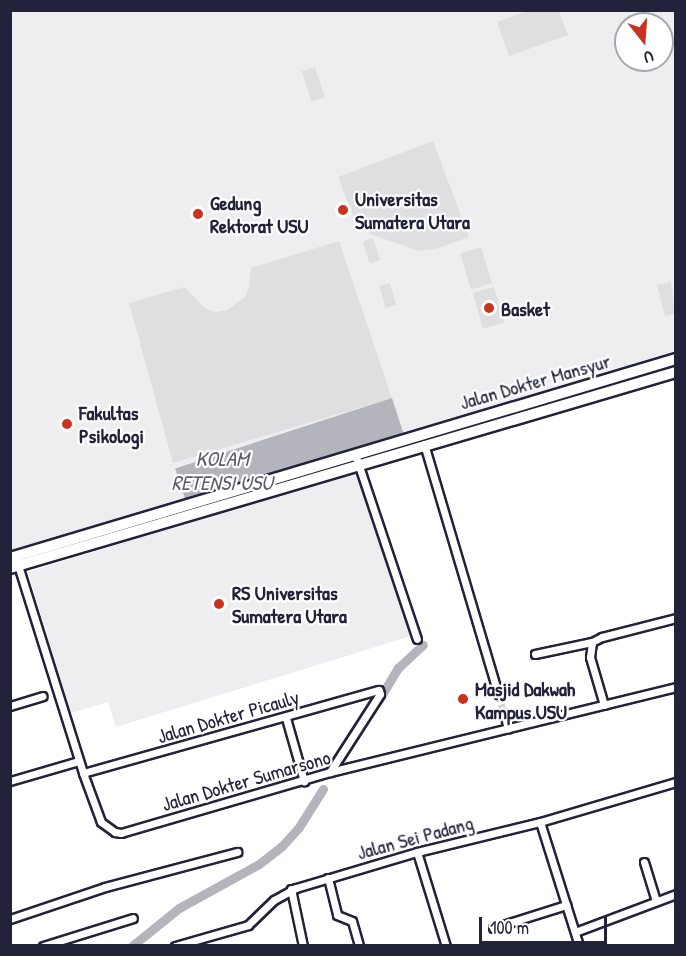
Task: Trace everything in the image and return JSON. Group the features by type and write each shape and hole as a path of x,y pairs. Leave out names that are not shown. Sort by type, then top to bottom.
{"main road":[{"name":"Jalan Dokter Mansyur","path":"14,562 185,505 675,359"},
{"name":"Jalan Dokter Mansyur","path":"14,562 189,517 675,372"}],"street":[{"path":"421,434 498,694"},
{"path":"405,439 409,452"},
{"path":"355,454 417,639"},
{"path":"185,505 189,517"},
{"name":"Jalan Dokter Sumarsono","path":"14,562 101,822 115,832 121,833 304,782 330,772 675,687"},
{"path":"535,654 592,642 602,637 675,618"},
{"path":"592,642 590,657 604,705"},
{"name":"Jalan Dokter Picauly","path":"83,773 380,690 330,772"},
{"path":"10,706 42,696"},
{"path":"504,713 508,729"},
{"path":"286,718 304,782"},
{"path":"10,781 80,762"},
{"name":"Jalan Sei Padang","path":"175,945 248,925 274,900 291,890 417,852 540,822 675,782"},
{"path":"540,822 579,945"},
{"path":"10,918 105,887 237,852"},
{"path":"417,852 446,945"},
{"path":"644,862 656,901"},
{"path":"328,878 337,917 352,921 359,945"},
{"path":"291,890 303,945"},
{"path":"575,932 675,894"},
{"path":"493,928 566,905"},
{"path":"43,945 133,918"}],"shaded area":[{"path":"530,10 559,11 568,35 509,56 497,22"},
{"name":"Universitas Sumatera Utara","path":"11,11 675,11 675,360 11,556"},
{"path":"315,67 325,97 312,102 302,71"},
{"path":"433,141 469,237 438,248 419,251 370,234 352,213 338,177"},
{"path":"373,238 380,260 370,263 363,241"},
{"path":"339,241 392,398 173,463 129,303 184,287 205,308 216,312 227,310 245,297 249,288 251,268"},
{"name":"Basket","path":"481,247 492,283 471,290 460,253"},
{"path":"671,282 675,313 665,316 657,285"},
{"path":"390,283 396,305 385,308 379,286"},
{"name":"Basket","path":"494,287 504,323 483,329 473,293"},
{"name":"RS Universitas Sumatera Utara","path":"357,471 411,636 116,727 108,702 71,713 28,572"}],"water":[{"name":"KOLAM RETENSI USU","path":"392,398 405,439 188,509 175,468"}],"waterway":[{"path":"378,701 398,668 423,645"},
{"path":"132,946 179,908 259,864 282,846 299,827 323,789"}],"tunnel":[{"path":"498,694 504,713"}],"place":[{"name":"Universitas Sumatera Utara","path":"343,210"},
{"name":"Gedung Rektorat USU","path":"198,214"},
{"name":"Basket","path":"489,308"},
{"name":"Fakultas Psikologi","path":"67,424"},
{"name":"RS Universitas Sumatera Utara","path":"219,604"},
{"name":"Masjid Dakwah Kampus USU","path":"463,699"}]}
